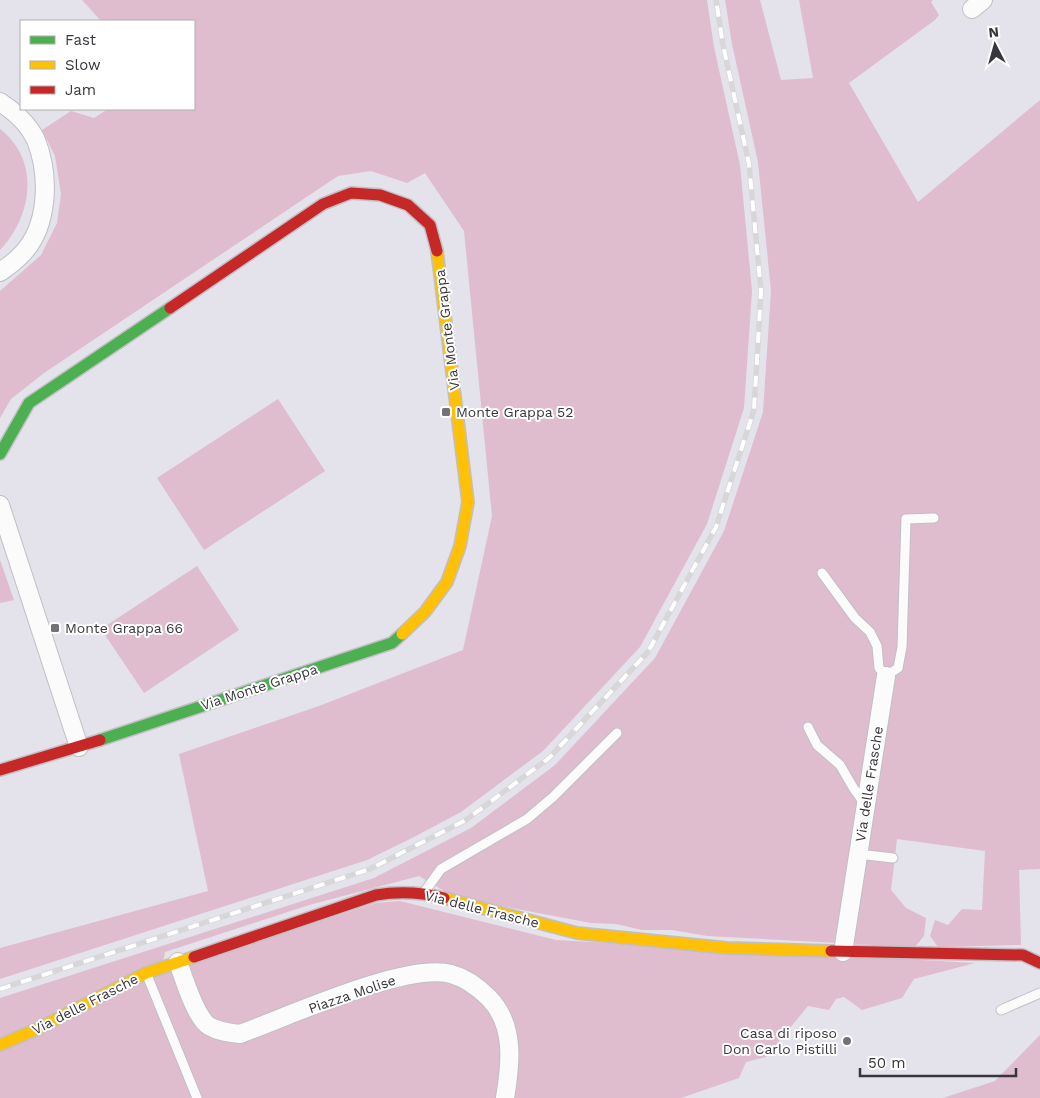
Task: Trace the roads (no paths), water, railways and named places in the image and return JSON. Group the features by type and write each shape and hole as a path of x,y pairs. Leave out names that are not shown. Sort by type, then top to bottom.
{"street":[{"path":"0,102 14,112 36,140 47,184 39,226 22,255 0,272"},
{"name":"Via Monte Grappa","path":"0,454 29,403 324,204 351,192 380,195 408,205 430,224 438,254 468,502 465,532 456,566 438,598 418,622 392,643 79,747 0,770"},
{"path":"0,505 79,747"},
{"name":"Via delle Frasche","path":"842,952 886,676"},
{"name":"Via delle Frasche","path":"0,1045 37,1029 146,973 376,894 396,892 423,894 576,933 728,948 1023,955 1040,963"},
{"name":"Piazza Molise","path":"178,962 195,1007 208,1025 224,1032 240,1034 371,985 411,974 450,974 477,986 500,1009 509,1036 510,1069 505,1098"}],"lane":[{"path":"822,573 855,618 870,632 878,646 879,668 886,676 898,668 902,647 906,519 934,518"},
{"path":"808,726 817,745 840,766 866,804"},
{"path":"423,894 441,869 527,819 553,797 617,733"},
{"path":"858,854 894,858"},
{"path":"146,973 197,1098"},
{"path":"1001,1010 1040,993"}],"railway":[{"path":"0,989 370,869 466,820 549,758 648,652 716,527 754,410 761,291 749,164 723,45 716,0"}],"place":[{"name":"Monte Grappa 52","path":"446,412"},
{"name":"Monte Grappa 66","path":"55,628"},
{"name":"Casa di riposo Don Carlo Pistilli","path":"847,1041"}]}
